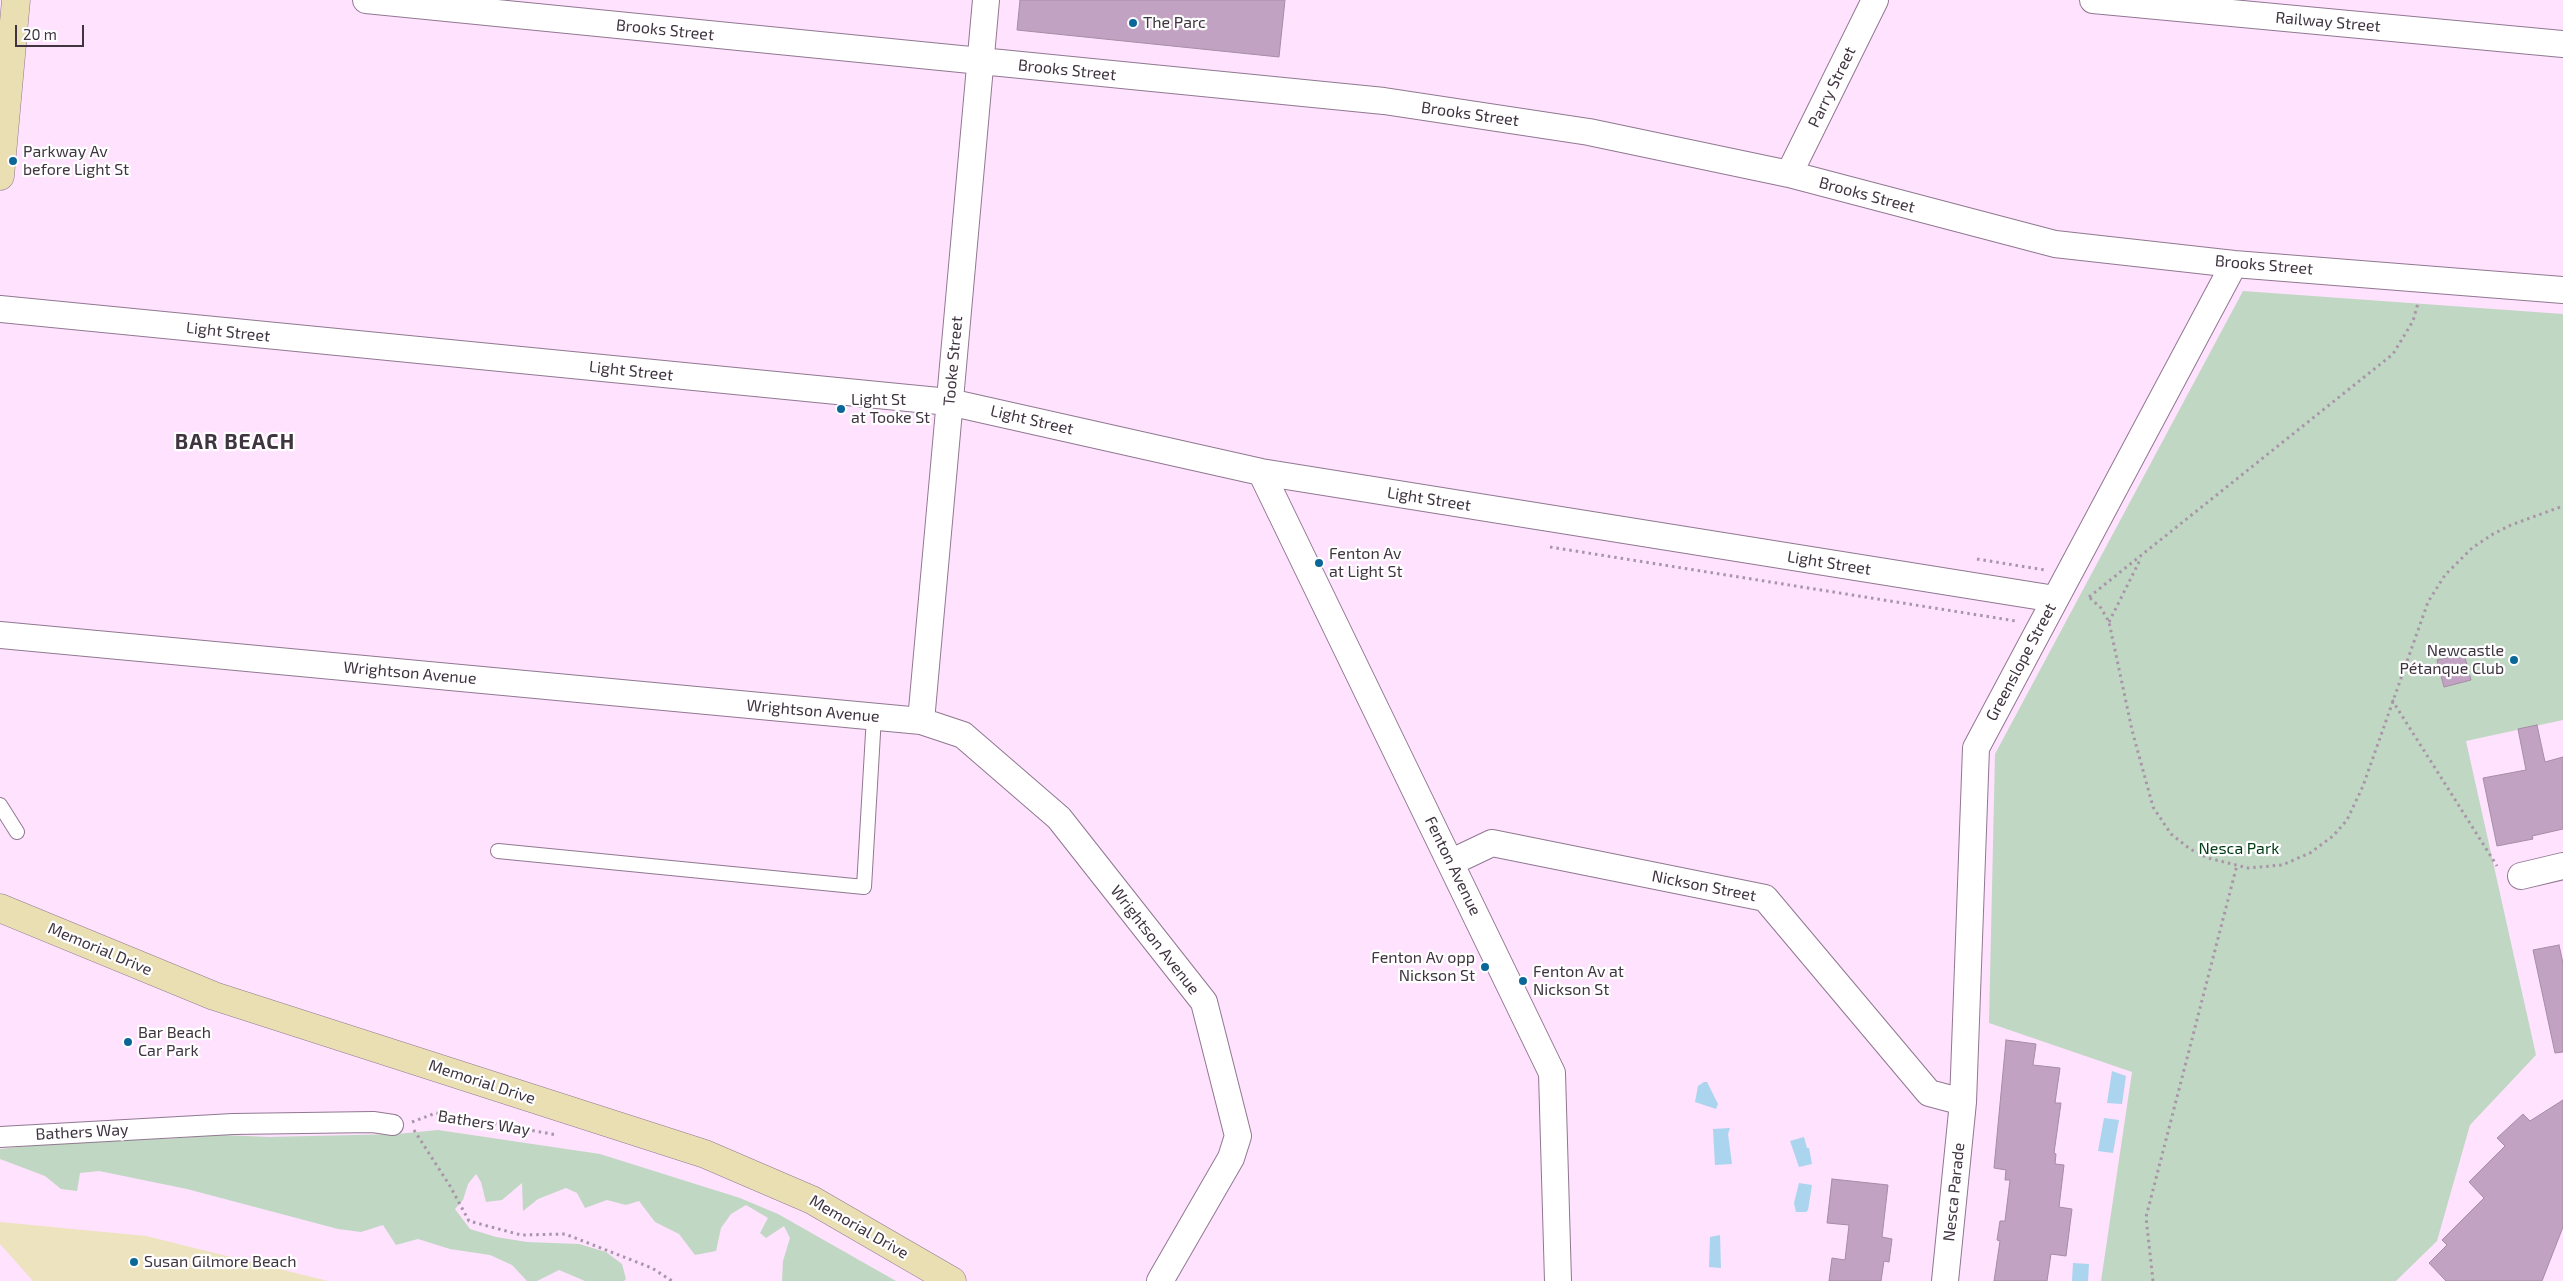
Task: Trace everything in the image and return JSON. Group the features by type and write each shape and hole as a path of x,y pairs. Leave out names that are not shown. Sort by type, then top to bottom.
{"main road":[{"path":"0,176 16,0"},
{"name":"Memorial Drive","path":"0,908 214,996 705,1154 812,1200 952,1281"}],"street":[{"name":"Brooks Street","path":"366,0 1384,101 1589,132 1790,174 2055,244 2234,264 2563,290"},
{"name":"Tooke Street","path":"921,721 986,0"},
{"name":"Parry Street","path":"1790,174 1875,0"},
{"name":"Railway Street","path":"2093,0 2563,44"},
{"name":"Greenslope Street","path":"1963,1102 1976,748 2234,264"},
{"name":"Light Street","path":"0,310 949,402 1261,472 2055,599"},
{"name":"Fenton Avenue","path":"1261,472 1452,862 1552,1073 1558,1281"},
{"name":"Wrightson Avenue","path":"0,635 874,716 921,721 963,735 1060,818 1204,1002 1238,1136 1231,1158 1160,1281"},
{"name":"Nickson Street","path":"1452,862 1492,843 1765,898 1929,1092 1963,1102"},
{"path":"2521,876 2563,866"},
{"name":"Nesca Parade","path":"1945,1281 1963,1102"},
{"name":"Bathers Way","path":"0,1137 233,1124 373,1122 402,1124"}],"lane":[{"path":"498,851 864,887 874,716"},
{"path":"0,805 17,832"}],"path":[{"path":"2090,598 2393,354 2413,321 2418,304"},
{"path":"2086,595 2101,608 2109,622 2132,730 2153,807 2171,834 2190,849 2208,858 2256,868 2282,865 2310,853 2333,836 2347,820 2363,786 2428,602 2445,575 2472,548 2493,534 2511,525 2563,506"},
{"path":"1550,547 2016,621"},
{"path":"2109,622 2141,558"},
{"path":"2392,700 2497,866"},
{"path":"2153,1281 2146,1217 2237,865"},
{"name":"Bathers Way","path":"402,1124 436,1112 562,1136"},
{"path":"402,1124 450,1186 469,1221 521,1236 565,1234 652,1268 672,1281"}],"green space":[{"name":"Nesca Park","path":"2243,291 2563,314 2563,720 2466,741 2536,1055 2470,1125 2437,1241 2396,1281 2101,1281 2132,1072 1989,1023 1995,754"},
{"path":"438,1130 600,1154 740,1198 778,1214 896,1281 782,1281 783,1261 790,1238 784,1226 766,1238 760,1233 768,1218 746,1205 731,1214 721,1228 716,1251 695,1255 679,1234 655,1222 639,1201 626,1205 607,1200 585,1208 577,1193 566,1188 538,1199 523,1211 522,1183 502,1200 486,1202 481,1182 476,1174 468,1184 463,1200 455,1209 470,1229 496,1237 527,1242 579,1244 606,1252 622,1264 626,1279 624,1281 585,1281 559,1270 537,1281 527,1281 512,1265 490,1255 450,1249 418,1239 396,1245 383,1225 361,1232 338,1229 187,1189 99,1171 80,1173 77,1191 61,1189 45,1176 0,1159 0,1149 94,1139 165,1139 222,1135 269,1137 397,1134"}],"sand":[{"name":"Susan Gilmore Beach","path":"0,1222 146,1236 328,1281 33,1281 0,1244"}],"water":[{"path":"2112,1071 2126,1076 2122,1104 2107,1103"},
{"path":"1707,1082 1718,1104 1716,1109 1695,1102 1698,1086"},
{"path":"2104,1118 2119,1120 2113,1153 2098,1151"},
{"path":"1730,1128 1728,1134 1732,1164 1715,1165 1713,1129"},
{"path":"1804,1137 1807,1148 1809,1148 1812,1164 1799,1167 1790,1141"},
{"path":"1799,1183 1812,1185 1808,1210 1806,1212 1796,1212 1794,1203"},
{"path":"1720,1235 1721,1268 1709,1267 1710,1237"},
{"path":"2073,1263 2089,1264 2088,1281 2072,1281"}],"building":[{"path":"1020,0 1285,0 1279,57 1017,30"},
{"path":"2464,654 2471,680 2444,687 2437,660"},
{"path":"2537,725 2545,762 2563,757 2563,829 2532,836 2533,839 2497,846 2483,778 2526,770 2518,729"},
{"path":"2559,945 2563,963 2563,1052 2555,1053 2533,950"},
{"path":"2006,1040 2036,1044 2033,1065 2060,1068 2055,1103 2061,1103 2054,1153 2056,1154 2055,1164 2064,1165 2059,1207 2072,1209 2066,1256 2051,1254 2047,1281 1994,1281 2000,1241 1997,1240 2000,1221 2005,1221 2010,1180 2005,1180 2006,1170 1994,1168"},
{"path":"2563,1100 2563,1227 2542,1281 2446,1281 2429,1263 2447,1245 2442,1240 2484,1198 2469,1182 2505,1146 2497,1138 2523,1114 2530,1121"},
{"path":"1832,1179 1888,1185 1882,1237 1892,1239 1889,1262 1884,1261 1881,1281 1829,1281 1832,1258 1845,1260 1849,1225 1827,1223"}],"place":[{"name":"The Parc","path":"1133,23"},
{"name":"Parkway Av before Light St","path":"13,161"},
{"name":"Light St at Tooke St","path":"841,409"},
{"name":"Fenton Av at Light St","path":"1319,563"},
{"name":"Newcastle Pétanque Club","path":"2514,660"},
{"name":"Fenton Av opp Nickson St","path":"1485,967"},
{"name":"Fenton Av at Nickson St","path":"1523,981"},
{"name":"Bar Beach Car Park","path":"128,1042"},
{"name":"Susan Gilmore Beach","path":"134,1262"}],"district":[{"name":"BAR BEACH","path":"235,442"}]}
